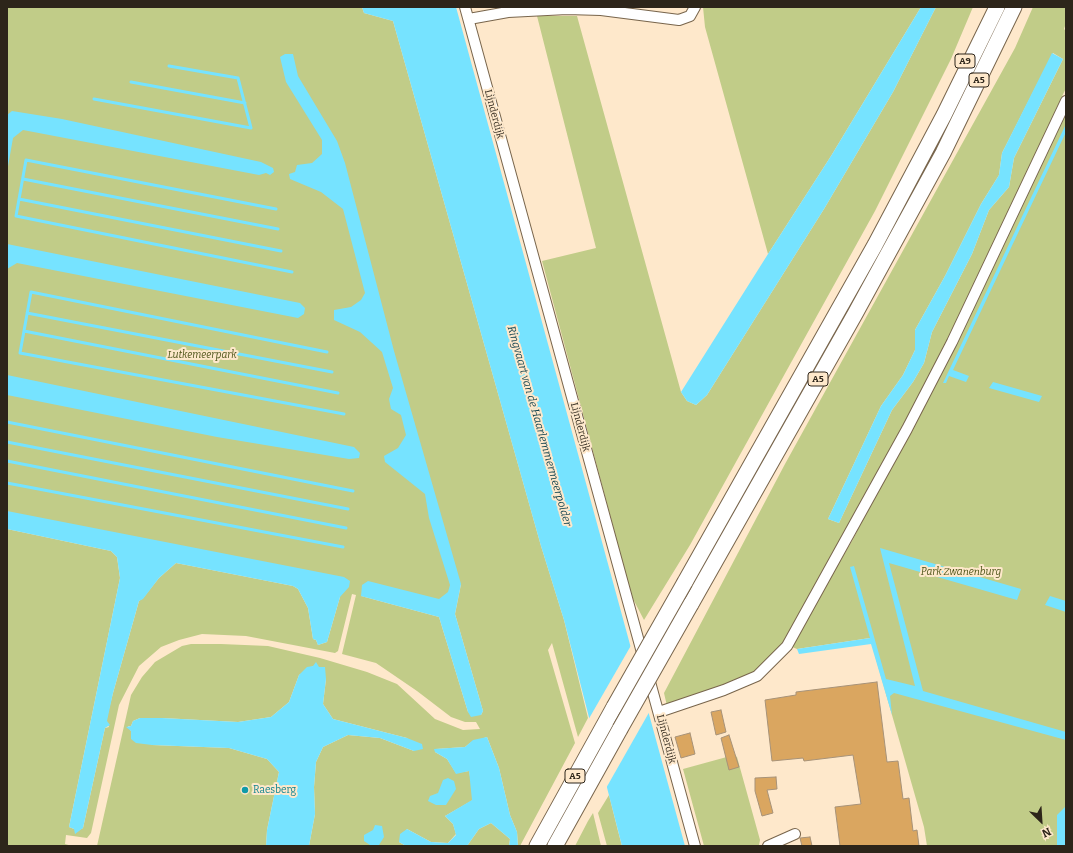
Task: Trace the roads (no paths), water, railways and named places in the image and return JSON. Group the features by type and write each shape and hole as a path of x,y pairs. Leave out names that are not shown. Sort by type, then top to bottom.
{"highway":[{"name":"A9","path":"944,115 986,7"},
{"name":"A5","path":"537,846 875,245 944,115 997,7"},
{"name":"A5","path":"555,846 855,314 931,174 1014,7"}],"street":[{"name":"Lijnderdijk","path":"465,7 695,846"},
{"path":"468,19 508,12 567,9 601,10 679,20 690,16 695,7"},
{"path":"659,712 724,690 757,676 787,646 952,342 1066,101"},
{"path":"768,846 795,834"}],"water":[{"name":"Ringvaart van de Haarlemmermeerpolder","path":"362,7 456,7 685,846 622,846 564,620 541,546 393,21 364,13"},
{"path":"921,7 936,7 893,92 824,209 707,395 696,405 687,401 681,392 831,156"},
{"path":"1052,53 1063,59 1014,158 1009,187 989,210 972,254 932,332 924,363 913,382 892,410 839,523 828,519 881,406 903,375 915,350 915,330 945,276 981,204 999,175 1002,153"},
{"path":"285,54 293,54 298,76 337,141 345,163 394,351 461,584 455,614 483,711 481,715 471,717 468,712 439,617 361,596 362,585 368,581 439,599 448,592 450,585 429,518 425,494 385,462 384,456 398,448 406,435 401,415 391,409 389,399 393,388 382,352 360,332 334,320 334,310 351,307 361,300 365,293 343,209 321,192 290,179 289,174 295,172 297,165 312,163 322,154 322,140 286,82 280,57"},
{"path":"12,111 62,119 261,162 273,168 274,172 270,175 266,173 259,175 23,130 13,138 7,172 7,115"},
{"path":"1066,124 1066,132 953,370 969,376 966,382 949,376 946,383 943,383"},
{"path":"7,244 300,303 305,308 304,314 298,318 17,263 7,269"},
{"path":"7,375 354,447 360,453 359,458 349,459 217,437 7,395"},
{"path":"993,382 1042,396 1039,402 989,388"},
{"path":"7,511 344,577 350,581 349,587 340,597 327,642 318,645 316,640 313,639 308,608 298,589 293,586 176,563 159,578 143,599 139,601 113,693 107,721 110,725 105,728 83,828 75,834 74,829 69,827 120,578 117,557 111,551 7,529"},
{"path":"880,548 1021,589 1017,600 889,563 923,691 1066,732 1066,740 894,693 890,696 892,715 871,644 799,654 797,649 870,638 850,567 854,566 886,679 915,686"},
{"path":"1050,596 1066,601 1066,612 1045,605"},
{"path":"316,662 319,667 325,667 326,679 323,704 333,719 407,738 422,744 423,749 414,751 380,738 348,735 323,747 316,762 314,787 315,814 309,846 266,846 267,830 279,772 267,759 229,748 136,743 131,739 131,731 126,727 131,726 133,721 140,718 238,722 271,717 289,702 299,675 307,667 313,666"},
{"path":"487,737 499,768 510,815 517,832 518,846 509,846 510,839 491,823 479,829 467,846 406,846 399,842 400,834 407,829 431,842 448,843 456,835 453,824 445,816 472,800 469,771 456,774 447,759 435,752 434,749 465,747 473,740"},
{"path":"448,778 454,781 456,789 446,805 436,805 428,801 430,796 438,793 443,780"},
{"path":"1066,806 1066,846 1057,846 1057,815"},
{"path":"375,825 382,826 384,837 379,845 370,845 364,841 364,835 373,830"}],"waterway":[{"path":"94,99 251,128 238,78 169,66"},
{"path":"131,82 245,103"},
{"path":"276,209 26,160 16,216 292,272"},
{"path":"23,179 278,229"},
{"path":"19,199 281,251"},
{"path":"327,352 31,292 20,353 344,414"},
{"path":"27,313 332,372"},
{"path":"24,331 338,393"},
{"path":"7,422 353,491"},
{"path":"7,442 348,509"},
{"path":"7,461 346,528"},
{"path":"7,483 343,547"}],"place":[{"name":"Raesberg","path":"245,790"}],"park label":[{"name":"Lutkemeerpark","path":"202,355"},
{"name":"Park Zwanenburg","path":"961,572"}]}
